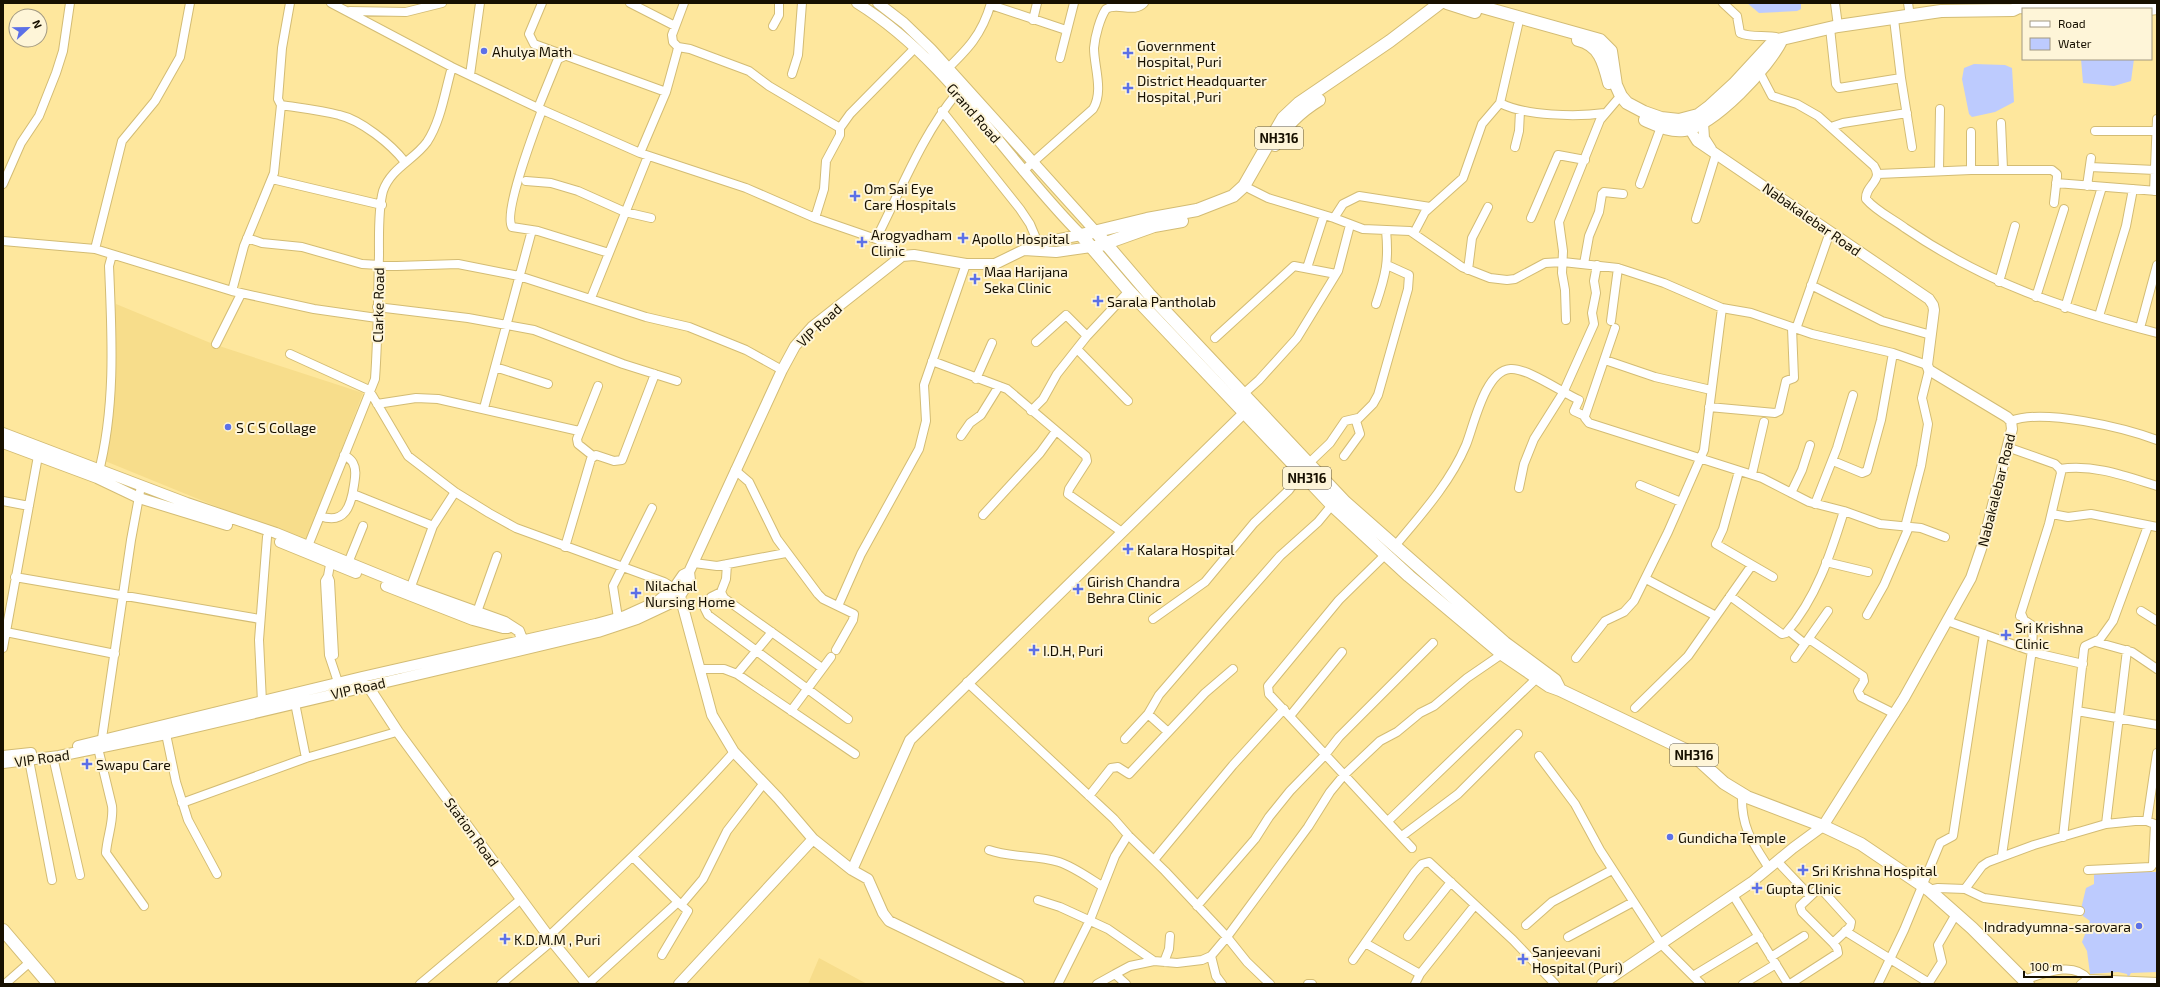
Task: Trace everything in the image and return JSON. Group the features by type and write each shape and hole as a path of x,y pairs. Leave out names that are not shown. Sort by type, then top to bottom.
{"highway":[{"name":"NH316","path":"1106,244 1154,226 1203,217 1227,209 1238,202 1250,189 1283,118 1299,103 1390,41 1440,3"},
{"name":"NH316","path":"1448,3 1419,28 1306,108 1268,150 1244,186 1233,196 1197,210 1147,219 1081,235 1129,291 1239,398 1245,412 1305,469 1344,502 1390,550 1502,654 1549,686 1690,752 1724,783 1742,795 1823,826 1861,844 1926,888 1956,914 2027,983"},
{"path":"1448,3 1518,25 1586,42 1597,43"},
{"path":"1468,3 1597,43 1611,51 1616,85 1621,96 1627,103 1661,118 1686,124 1703,123 1713,109 1737,87 1770,45 1782,40 1834,27 1941,11 2022,9"},
{"path":"2059,8 2130,6 2146,3"},
{"path":"1737,87 1760,73 1782,40"},
{"path":"1597,43 1602,56 1609,86 1617,100 1625,109 1661,126 1679,130 1698,114 1713,109"},
{"name":"NH316","path":"1096,232 1239,398 1305,469 1332,505 1505,643 1555,680 1560,690"},
{"path":"1091,247 1106,244"},
{"path":"3,930 49,984"}],"main road":[{"name":"Grand Road","path":"857,3 884,20 944,72 958,93 1023,171 1081,235"},
{"name":"Grand Road","path":"878,3 904,23 944,72 1096,232"},
{"path":"1703,123 1704,138 1714,152"},
{"name":"Nabakalebar Road","path":"1608,982 1733,895 1823,826 1895,714 1971,578 1978,561 2012,429 2011,421 2007,417 1928,368 1934,310 1932,301 1830,232 1733,163 1697,141 1686,124"},
{"path":"902,256 914,255 966,264 995,264 1038,243 1081,235"},
{"path":"1024,250 1056,252 1091,247"},
{"name":"VIP Road","path":"3,756 100,745 166,734 294,703 362,682 623,624 661,608 690,580 692,568 735,470 782,370 795,346 812,327 902,256"},
{"path":"852,870 910,740 967,682 1245,412"},
{"path":"3,433 98,474 139,498 307,549"},
{"path":"3,443 38,456 141,486 307,549 409,591 505,622 519,631 524,645"},
{"path":"331,560 348,563 473,620 503,628 512,627"},
{"path":"677,592 712,715 734,752 764,783 813,839 852,870 868,879 883,913 889,921 1019,984"},
{"name":"VIP Road","path":"524,645 618,618 677,592"},
{"path":"362,682 393,733 519,900"},
{"name":"Station Road","path":"362,682 519,900 550,940 588,984"},
{"name":"VIP Road","path":"3,763 53,757 262,702 340,688"},
{"path":"679,984 813,839"},
{"path":"550,940 581,984"}],"street":[{"path":"3,184 21,143 39,116 56,72 63,51 70,3"},
{"path":"95,249 122,141 155,101 180,57 190,3"},
{"path":"232,292 239,261 247,238 274,173 281,105 278,99 282,48 290,3"},
{"path":"331,3 349,11 452,67 540,109 644,154 746,188 815,218 876,239 892,247 902,256"},
{"path":"349,11 406,12 442,3"},
{"path":"470,75 480,3"},
{"path":"542,3 529,34 534,44 666,92"},
{"path":"630,3 675,26"},
{"path":"684,3 675,26 672,39 678,47 690,49 749,71 769,86 840,128"},
{"path":"773,26 779,15 779,3"},
{"path":"792,74 798,55 802,3"},
{"path":"1033,20 1037,3"},
{"path":"1060,58 1074,3"},
{"path":"1023,171 1093,109 1096,104 1098,91 1094,47 1106,9 1112,6 1136,8 1144,3"},
{"path":"1723,3 1737,16 1740,33 1761,38 1776,36 1782,40"},
{"path":"1835,3 1834,27 1836,84 1840,88 1901,78"},
{"path":"1908,3 1910,16"},
{"path":"944,72 971,46 978,35 991,4 1033,20 1066,30"},
{"path":"1894,19 1901,78 1912,148"},
{"path":"1414,233 1430,207 1464,178 1482,124 1500,103 1518,25"},
{"path":"591,298 625,212 666,92 678,47"},
{"path":"815,218 824,189 826,161 840,135 840,128 850,114 915,48"},
{"path":"565,56 558,59 540,109 522,168 509,220 512,227 532,230 609,253"},
{"name":"Clarke Road","path":"307,549 369,390 375,379 378,265 383,192 389,179 405,162 426,144 434,132 452,67"},
{"path":"1760,73 1772,96 1807,109 1831,127 1874,166 1878,174 1877,178 1867,192 1866,199 1868,202 1934,248 1999,282 2036,297 2065,308 2157,333"},
{"path":"876,239 922,146 942,111 958,93"},
{"path":"1566,320 1559,222 1604,113 1617,100"},
{"path":"1500,103 1520,111 1583,116 1604,113"},
{"path":"281,105 340,115 379,136 396,150 405,162"},
{"path":"1939,170 1940,109"},
{"path":"942,111 1020,209 1030,224 1038,243"},
{"path":"1515,147 1519,131 1520,111"},
{"path":"1831,127 1843,122 1906,113"},
{"path":"2056,183 2156,191 2155,170 2157,119"},
{"path":"2001,123 2003,169"},
{"path":"1640,184 1661,126"},
{"path":"2095,131 2157,131"},
{"path":"1971,132 1971,170"},
{"path":"1696,219 1714,152"},
{"path":"1531,218 1558,155 1585,160"},
{"path":"2087,186 2091,158"},
{"path":"2090,167 2155,170"},
{"path":"1878,174 1939,170 2052,170 2057,174 2054,203"},
{"path":"272,179 382,205"},
{"path":"526,181 551,183 578,191 625,212 651,218"},
{"path":"2065,308 2102,187"},
{"path":"1250,189 1268,198 1334,218 1363,229 1404,230 1414,233 1468,270 1490,278 1507,280 1523,275 1541,263 1563,262 1618,268 1664,283 1722,308 1751,313 1794,329 1893,352 1928,368 1922,398 1928,420 1926,437 1907,527 1884,585 1867,615"},
{"path":"2099,316 2126,226 2133,189"},
{"path":"1584,264 1589,236 1599,212 1602,194 1604,192 1623,194"},
{"path":"1334,218 1343,204 1359,196 1430,207"},
{"path":"1468,270 1472,238 1488,207"},
{"path":"2036,297 2064,209"},
{"path":"1307,268 1324,215"},
{"path":"1239,398 1259,380 1296,338 1342,262 1350,225"},
{"path":"1999,282 2014,226"},
{"path":"484,408 532,230"},
{"path":"1376,304 1386,276 1386,230"},
{"path":"1709,407 1775,413 1779,411 1786,382 1794,378 1794,329 1830,232"},
{"path":"247,238 262,243 302,247 362,264 458,264 519,276 646,317 689,327 746,350 782,370"},
{"path":"3,241 95,249 232,292 314,309 377,318"},
{"path":"98,474 105,447 109,408 112,361 109,266 112,255"},
{"path":"838,606 861,554 920,449 926,421 924,385 966,264"},
{"path":"2140,328 2157,264"},
{"path":"1344,456 1360,434 1356,423 1358,418 1373,404 1378,395 1408,289 1409,275 1387,265"},
{"path":"1519,488 1524,464 1534,439 1563,393 1594,324 1592,313 1596,293 1594,281 1597,265"},
{"path":"1216,338 1292,268 1298,266 1336,274"},
{"path":"1611,320 1618,268"},
{"path":"1811,285 1882,321 1931,335"},
{"path":"1031,411 1042,399 1057,374 1087,336 1129,291"},
{"path":"216,344 241,294"},
{"path":"378,307 431,312 507,323 534,330 654,374 678,381"},
{"path":"1576,658 1605,621 1629,607 1646,579 1700,458 1706,437 1722,308"},
{"path":"1036,342 1066,315 1087,336"},
{"path":"1615,328 1584,418 1589,423 1752,474 1815,504 1844,511 1880,524 1927,530 1945,536"},
{"path":"976,379 992,343"},
{"path":"1077,349 1128,401"},
{"path":"1833,461 1862,473 1867,471 1881,420 1893,352"},
{"path":"290,354 369,390 408,456 455,492 516,528 664,582 677,592"},
{"path":"1605,360 1655,377 1711,390"},
{"path":"932,361 976,379 1007,389 1031,411 1056,430 1087,458 1086,464 1069,489 1068,494 1122,532"},
{"path":"495,367 548,384"},
{"path":"1412,848 1269,694 1268,686 1339,600 1390,550 1416,521 1454,468 1491,381 1505,370 1512,368 1537,377 1563,393 1579,400 1574,411 1585,416"},
{"path":"598,386 579,431 578,444 593,456 600,456 614,461 622,460 654,374"},
{"path":"961,436 970,423 981,415 999,386"},
{"path":"1815,504 1833,461 1853,395"},
{"path":"377,404 398,400 429,398 484,408 579,431"},
{"path":"2011,421 2029,417 2072,420 2115,428 2157,440"},
{"path":"1153,619 1205,582 1254,523 1330,442 1345,421 1358,418"},
{"path":"1752,474 1764,422"},
{"path":"983,515 1040,453 1056,430"},
{"path":"1791,493 1802,470 1810,445"},
{"path":"2002,855 2032,650 2033,626 2024,620 2021,615 2052,514 2060,482 2060,469 2055,464 2007,447"},
{"path":"320,516 335,519 345,513 351,503 355,469 350,459 344,455"},
{"path":"3,648 38,456"},
{"path":"566,547 593,456"},
{"path":"2060,469 2075,467 2097,469 2157,486"},
{"path":"735,470 752,486 777,539 818,594 823,599 851,612 854,617 836,650"},
{"path":"1739,471 1723,529 1716,544 1773,578"},
{"path":"1640,485 1681,502"},
{"path":"141,486 100,745 113,815 108,834 106,853 144,906"},
{"path":"409,591 433,526 455,492"},
{"path":"353,494 433,526"},
{"path":"3,501 29,506"},
{"path":"1125,739 1148,714 1159,695 1280,556 1318,522 1332,505"},
{"path":"618,618 613,586 652,508"},
{"path":"1730,596 1782,634 1786,634 1810,598 1826,562 1844,511"},
{"path":"2052,514 2068,517 2090,514 2157,527"},
{"path":"348,563 363,526"},
{"path":"2063,837 2085,646 2096,642 2114,617 2148,526"},
{"path":"262,702 259,640 267,537"},
{"path":"692,568 727,564 786,553"},
{"path":"477,612 497,556"},
{"path":"331,560 328,576 325,581 327,629 330,655 340,688"},
{"path":"1826,562 1868,572"},
{"path":"727,564 726,579 721,592 711,597 706,612 848,719"},
{"path":"1635,708 1688,656 1752,565"},
{"path":"15,576 260,619"},
{"path":"1646,579 1716,616"},
{"path":"721,592 724,598 822,668"},
{"path":"1795,658 1828,611"},
{"path":"2141,611 2157,621"},
{"path":"1947,621 2032,650 2083,664"},
{"path":"1788,631 1807,641 1863,676 1864,681 1858,691 1861,697 1895,714"},
{"path":"6,632 115,654"},
{"path":"738,674 758,652 772,632"},
{"path":"1878,984 1926,888 1940,843 1953,836 1984,634"},
{"path":"2096,642 2127,650 2138,655 2157,669"},
{"path":"1197,906 1255,839 1269,817 1290,791 1325,755 1339,737 1433,643"},
{"path":"2106,824 2127,650"},
{"path":"1290,716 1342,652"},
{"path":"1097,984 1130,966 1154,961 1192,961 1211,956 1227,938 1344,775 1380,741 1397,732 1420,712 1434,706 1468,678 1502,654"},
{"path":"791,711 831,657"},
{"path":"700,669 724,669 738,674 855,754"},
{"path":"1089,796 1111,768 1118,767 1129,774 1205,693 1233,669"},
{"path":"1388,822 1537,678"},
{"path":"967,682 1114,820 1154,860 1227,938 1247,962 1270,984"},
{"path":"294,703 306,758"},
{"path":"1154,860 1233,765 1284,709"},
{"path":"2077,711 2157,725"},
{"path":"1148,714 1168,732"},
{"path":"182,803 306,758 393,733"},
{"path":"166,734 182,803 188,820 217,874"},
{"path":"1402,836 1458,794 1518,734"},
{"path":"501,984 550,940 694,798 734,752"},
{"path":"2088,870 2151,867 2153,864 2153,824 2157,753"},
{"path":"1539,756 1575,804 1589,832 1612,870 1661,944 1701,984"},
{"path":"53,757 80,875"},
{"path":"29,760 52,880"},
{"path":"588,984 679,903 703,878 727,831 764,783"},
{"path":"1742,795 1741,812 1746,830 1769,868"},
{"path":"1965,889 1982,866 2002,855 2106,824 2122,821 2153,824"},
{"path":"1058,984 1090,920 1115,856 1128,835"},
{"path":"989,850 1000,854 1030,856 1060,862 1102,886"},
{"path":"633,857 688,911 662,955"},
{"path":"1777,861 1810,896"},
{"path":"1353,960 1422,864 1432,864 1518,945 1555,984"},
{"path":"1526,925 1552,902 1612,870"},
{"path":"1408,936 1450,882"},
{"path":"1926,888 1965,889 1984,898 2080,911"},
{"path":"1733,895 1773,961 1789,984 1838,953 1837,948 1832,943 1800,909 1800,906 1818,889 1823,890 1850,920 1851,925 1832,943"},
{"path":"420,984 519,900"},
{"path":"1038,900 1060,907 1090,920 1116,934 1154,961"},
{"path":"1568,937 1633,902"},
{"path":"1415,984 1420,974 1475,905"},
{"path":"1845,931 1928,983 1942,962 1938,945 1956,914"},
{"path":"1164,962 1169,949 1170,936"},
{"path":"1694,976 1758,936"},
{"path":"1743,984 1804,936"},
{"path":"1365,943 1420,974"},
{"path":"1211,956 1216,976 1222,984"},
{"path":"5,984 30,962"},
{"path":"2027,983 2052,971 2064,970 2082,972 2084,982 2157,982"},
{"path":"1115,974 1126,984"}],"shaded area":[{"name":"S C S Collage","path":"116,304 213,344 363,393 306,543 105,461"},
{"path":"819,958 867,984 808,984"}],"water":[{"path":"1747,3 1801,3 1801,9 1797,11 1759,13"},
{"path":"2081,60 2134,60 2131,81 2114,86 2083,83"},
{"path":"1974,64 2005,65 2012,68 2014,102 1995,112 1972,117 1969,114 1962,79 1964,68"},
{"path":"2094,872 2157,872 2157,972 2131,973 2128,978 2127,974 2118,972 2090,974 2087,951 2082,942 2090,921 2083,916 2081,909 2086,888 2094,884"}],"place":[{"name":"Ahulya Math","path":"484,51"},
{"name":"Government Hospital, Puri","path":"1128,53"},
{"name":"District Headquarter Hospital ,Puri","path":"1128,88"},
{"name":"Om Sai Eye Care Hospitals","path":"855,196"},
{"name":"Apollo Hospital","path":"963,238"},
{"name":"Arogyadham Clinic","path":"862,242"},
{"name":"Maa Harijana Seka Clinic","path":"975,279"},
{"name":"Sarala Pantholab","path":"1098,301"},
{"name":"S C S Collage","path":"228,427"},
{"name":"Kalara Hospital","path":"1128,549"},
{"name":"Girish Chandra Behra Clinic","path":"1078,589"},
{"name":"Nilachal Nursing Home","path":"636,593"},
{"name":"Sri Krishna Clinic","path":"2006,635"},
{"name":"I.D.H, Puri","path":"1034,650"},
{"name":"Swapu Care","path":"87,764"},
{"name":"Gundicha Temple","path":"1670,837"},
{"name":"Sri Krishna Hospital","path":"1803,870"},
{"name":"Gupta Clinic","path":"1757,888"},
{"name":"Indradyumna-sarovara","path":"2139,926"},
{"name":"K.D.M.M , Puri","path":"505,939"},
{"name":"Sanjeevani Hospital (Puri)","path":"1523,959"}]}
